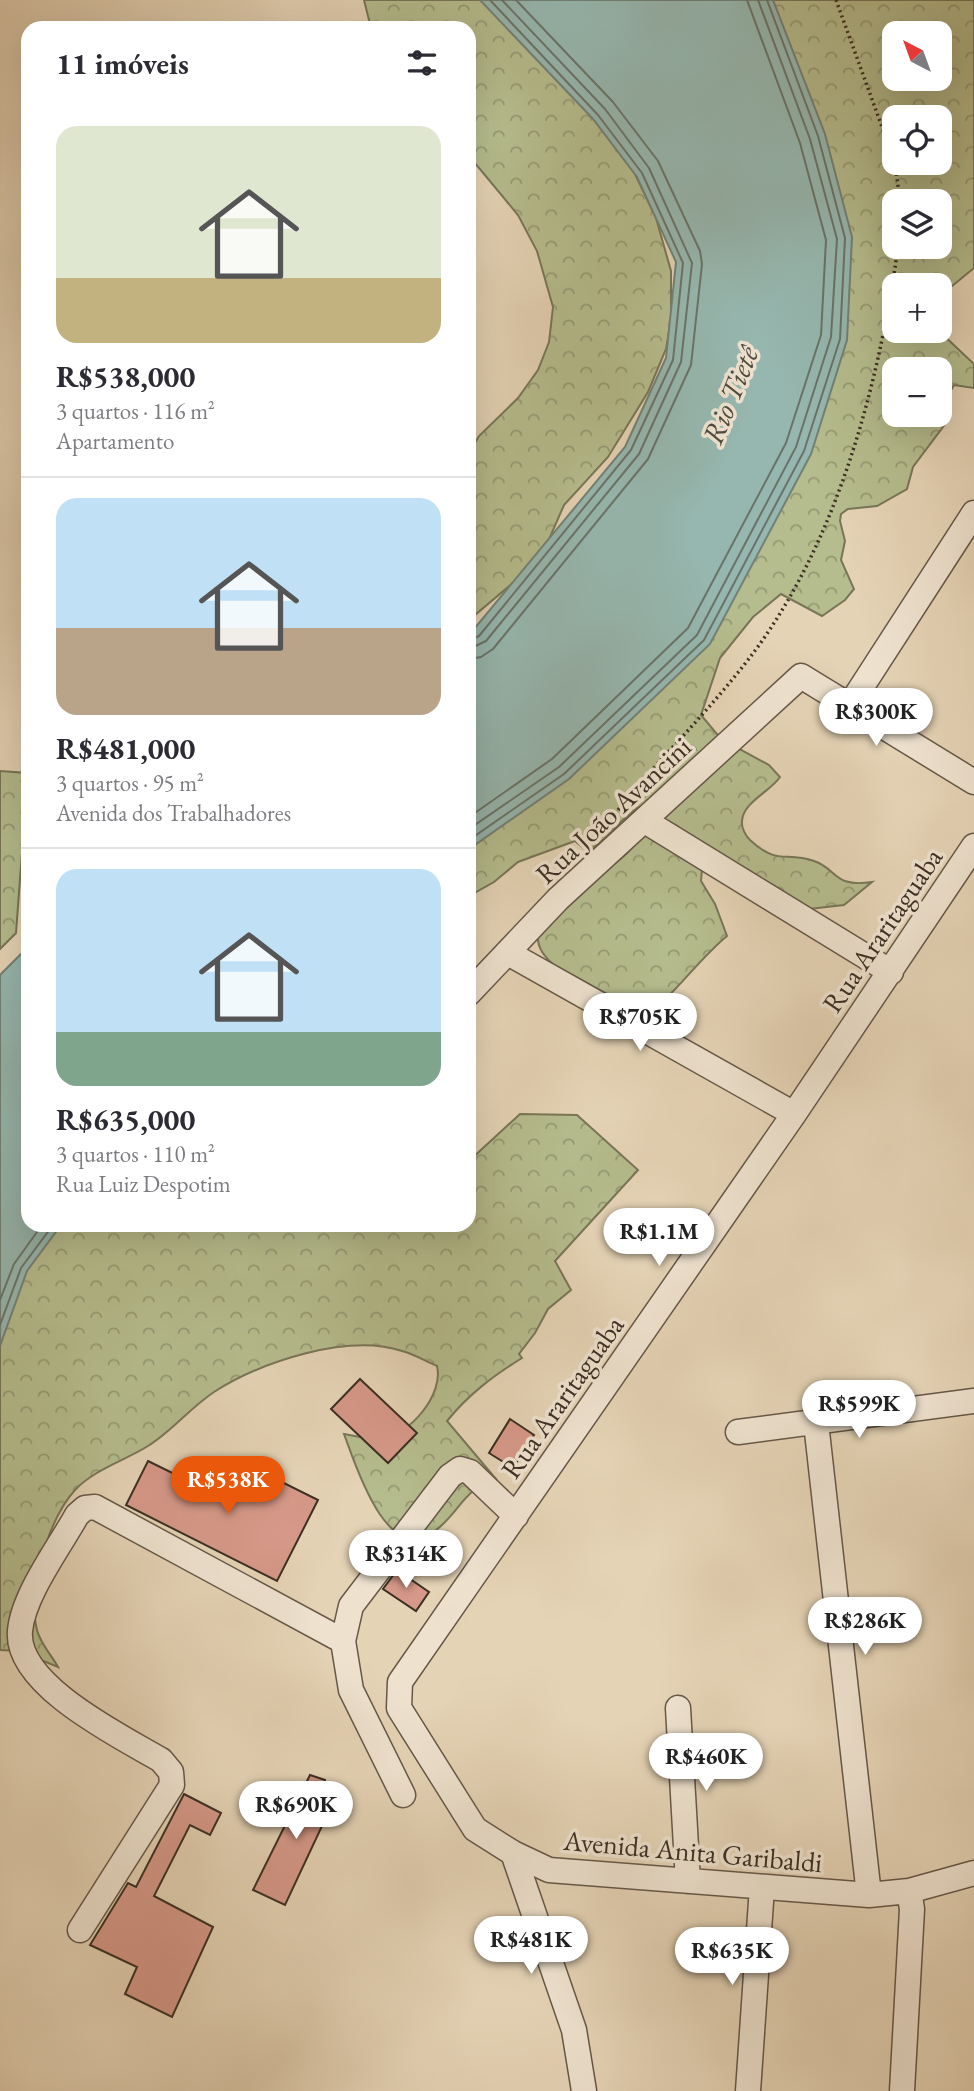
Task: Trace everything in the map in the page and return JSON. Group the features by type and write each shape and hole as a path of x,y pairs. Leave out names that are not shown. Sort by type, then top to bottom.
{"street":[{"path":"974,513 849,705 974,782"},
{"name":"Rua João Avancini","path":"476,986 558,899 801,676 849,705"},
{"path":"645,821 891,972"},
{"name":"Rua Araritaguaba","path":"399,1708 400,1682 794,1114 974,846"},
{"path":"508,953 794,1114"},
{"path":"738,1432 974,1401"},
{"path":"816,1423 869,1895"},
{"path":"403,1795 351,1690 343,1641 351,1605 450,1476 460,1469 470,1472 516,1516"},
{"path":"80,1930 172,1786 171,1772 161,1760 63,1701 25,1654 20,1632 28,1603 77,1515 85,1508 95,1507 343,1641"},
{"name":"Avenida Anita Garibaldi","path":"399,1708 475,1829 513,1853 549,1870 869,1895 909,1891 974,1873"},
{"path":"678,1709 688,1881"},
{"path":"513,1853 574,2031 584,2091"},
{"path":"748,2091 762,1887"},
{"path":"902,2091 912,1909 909,1891"}],"path":[{"path":"836,0 882,126"},
{"path":"610,822 625,800 754,652 784,605 823,529 845,477 874,376 896,259"}],"green space":[{"path":"364,0 491,0 590,104 634,172 656,218 671,271 671,319 666,349 648,392 608,457 564,505 540,560 476,614 476,441 518,398 538,370 549,342 553,307 537,251 518,215 476,164 476,21 369,21"},
{"path":"747,0 974,0 974,268 952,286 952,273 882,273 882,343 952,343 974,364 974,388 954,385 952,388 952,357 882,357 882,427 943,427 913,467 907,489 877,506 848,509 841,514 845,541 841,560 854,589 845,600 822,616 781,594 753,617 720,658 701,715 721,739 769,765 780,777 744,814 742,826 750,840 768,853 804,858 822,864 843,880 872,882 844,905 809,909 708,862 702,870 701,881 715,904 727,936 647,1016 554,965 540,947 539,930 548,914 564,899 623,857 635,844 647,808 641,806 633,811 602,841 587,851 575,841 518,862 494,882 476,892 476,790 675,606"},
{"path":"0,771 21,772 21,866 16,933 0,949"},
{"path":"520,1114 577,1115 638,1170 555,1261 571,1290 548,1309 519,1354 522,1358 482,1386 447,1421 496,1479 469,1494 435,1531 418,1539 402,1536 388,1525 376,1508 344,1434 382,1439 403,1430 423,1412 430,1401 438,1377 437,1366 402,1351 380,1346 331,1348 280,1361 255,1370 214,1392 157,1440 101,1471 75,1490 65,1503 48,1537 35,1596 37,1630 43,1645 58,1667 19,1651 0,1650 0,1252 21,1232 476,1232 476,1155"}],"water":[{"name":"Rio Tietê","path":"480,0 773,0 825,134 852,237 847,340 811,454 710,644 569,779 476,844 476,627 625,447 666,358 676,262 637,177 593,119"},
{"path":"21,954 21,1232 56,1232 27,1271 0,1346 0,975"}],"building":[{"path":"360,1379 417,1433 388,1463 331,1409"},
{"path":"510,1419 534,1435 513,1468 489,1453"},
{"path":"148,1461 217,1495 230,1471 274,1493 280,1481 318,1500 277,1581 126,1505"},
{"path":"397,1570 429,1592 416,1611 383,1589"},
{"path":"310,1775 325,1780 324,1788 337,1794 285,1905 253,1890"},
{"path":"184,1794 221,1813 210,1835 190,1825 154,1896 213,1927 172,2017 125,1994 137,1967 90,1945 128,1883 136,1887"}]}
